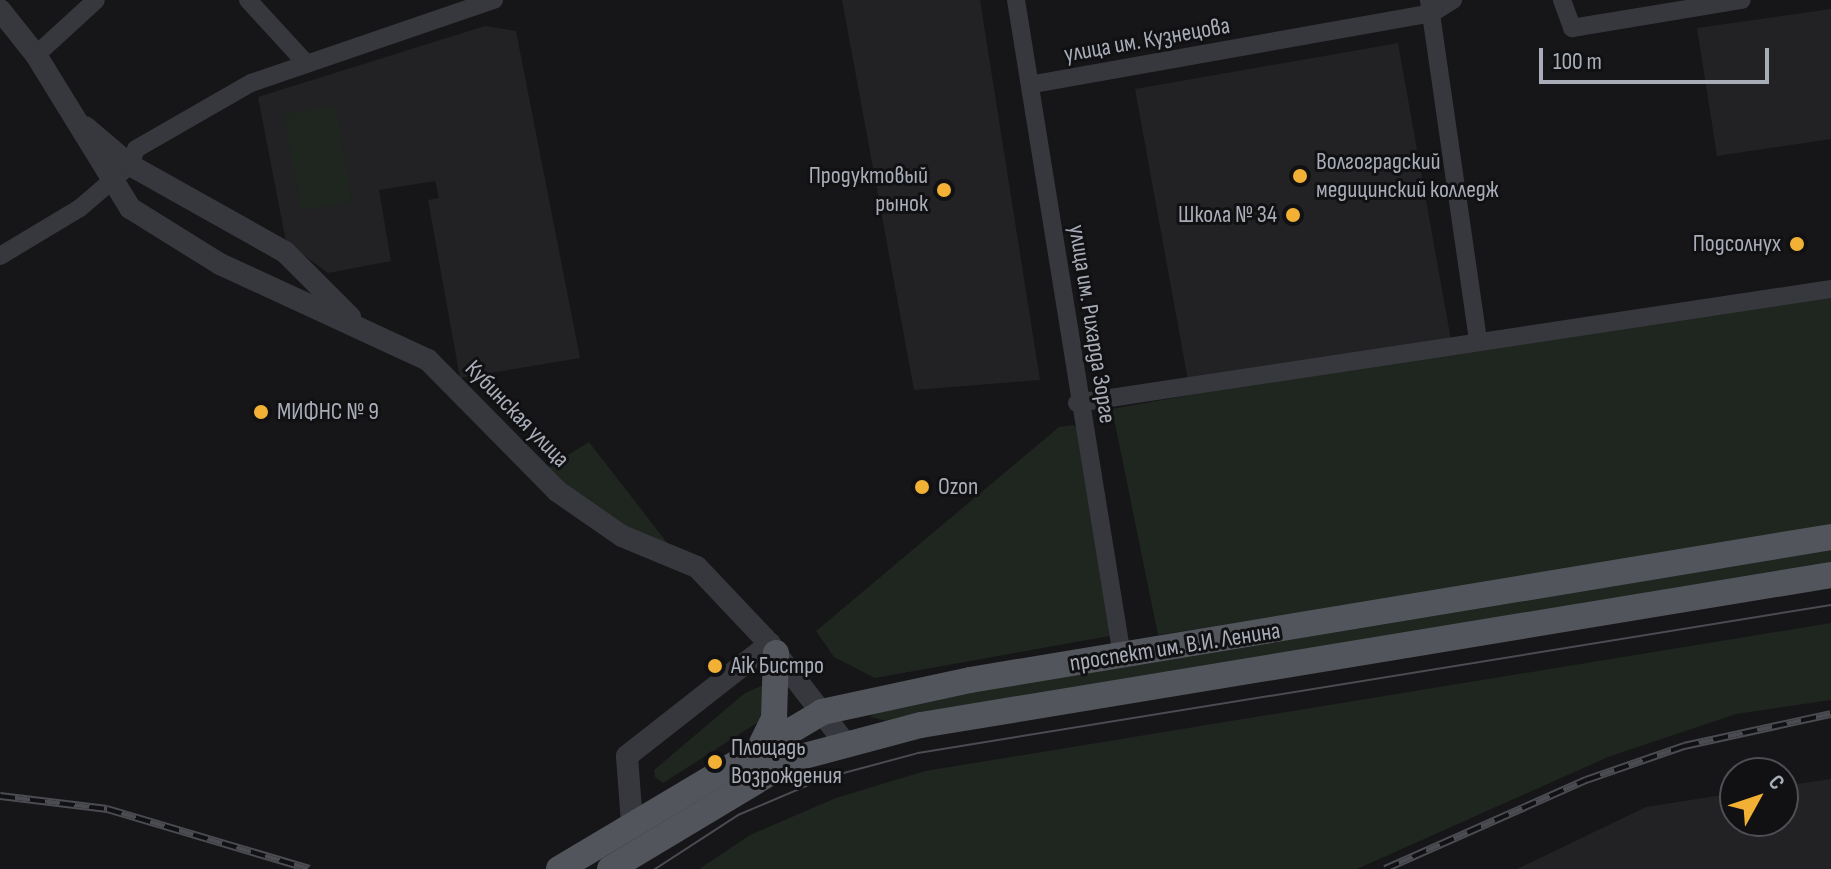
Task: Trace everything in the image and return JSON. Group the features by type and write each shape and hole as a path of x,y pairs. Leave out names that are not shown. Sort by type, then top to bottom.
{"main road":[{"name":"проспект им. В.И. Ленина","path":"559,869 762,743 822,712 1122,656 1831,537"},
{"name":"проспект им. В.И. Ленина","path":"610,869 793,759 921,725 1831,575"},
{"path":"762,743 774,718 773,649"}],"street":[{"path":"36,55 96,0"},
{"path":"248,0 306,63"},
{"path":"0,256 110,183 130,165 136,149 184,118 306,63 492,0"},
{"name":"улица им. Рихарда Зорге","path":"1016,0 1034,84 1077,403 1122,656"},
{"name":"улица им. Кузнецова","path":"1034,84 1453,0"},
{"path":"1562,0 1572,28 1742,0"},
{"path":"1430,7 1478,342"},
{"name":"Кубинская улица","path":"0,10 36,55 110,183 165,235 352,319 428,360 508,449 573,504 622,536 697,567 773,649 846,744"},
{"name":"Кубинская улица","path":"66,110 130,165 285,252 318,277 352,319"},
{"path":"1077,403 1831,289"},
{"path":"632,823 627,756 773,649"}],"shaded area":[{"name":"Продуктовый рынок","path":"842,0 980,0 1040,380 914,390"},
{"path":"1831,9 1831,139 1717,156 1697,28"},
{"path":"485,26 516,31 580,358 460,378 428,200 439,198 435,181 379,190 391,261 328,273 286,242 258,97"},
{"name":"Школа № 34","path":"1398,43 1451,340 1189,386 1135,89"},
{"path":"336,106 352,202 301,211 284,114"},
{"path":"1831,294 1831,530 1158,635 1112,409 1477,344"},
{"path":"1073,425 1086,434 1115,635 875,678 834,657 816,631 1059,427"},
{"path":"589,442 675,553 626,534 539,473"},
{"path":"1831,550 1831,563 887,721 870,717 880,708"},
{"path":"1831,623 1831,700 1736,714 1608,757 1357,869 699,869 750,835 836,798 925,771"},
{"path":"768,683 760,721 663,783 655,777 654,770 745,693"},
{"path":"1831,779 1831,869 1517,869 1646,807 1719,796 1719,837 1799,837 1799,784"}],"tram line":[{"path":"655,869 738,815 825,778 918,753 1831,605"}],"railway":[{"path":"1385,869 1586,780 1684,746 1831,714"},
{"path":"0,796 107,809 309,869"}],"place":[{"name":"Волгоградский медицинский колледж","path":"1300,176"},
{"name":"Продуктовый рынок","path":"944,190"},
{"name":"Школа № 34","path":"1293,215"},
{"name":"Подсолнух","path":"1797,244"},
{"name":"МИФНС № 9","path":"261,412"},
{"name":"Ozon","path":"922,487"},
{"name":"Aik Бистро","path":"715,666"},
{"name":"Площадь Возрождения","path":"715,762"}]}
